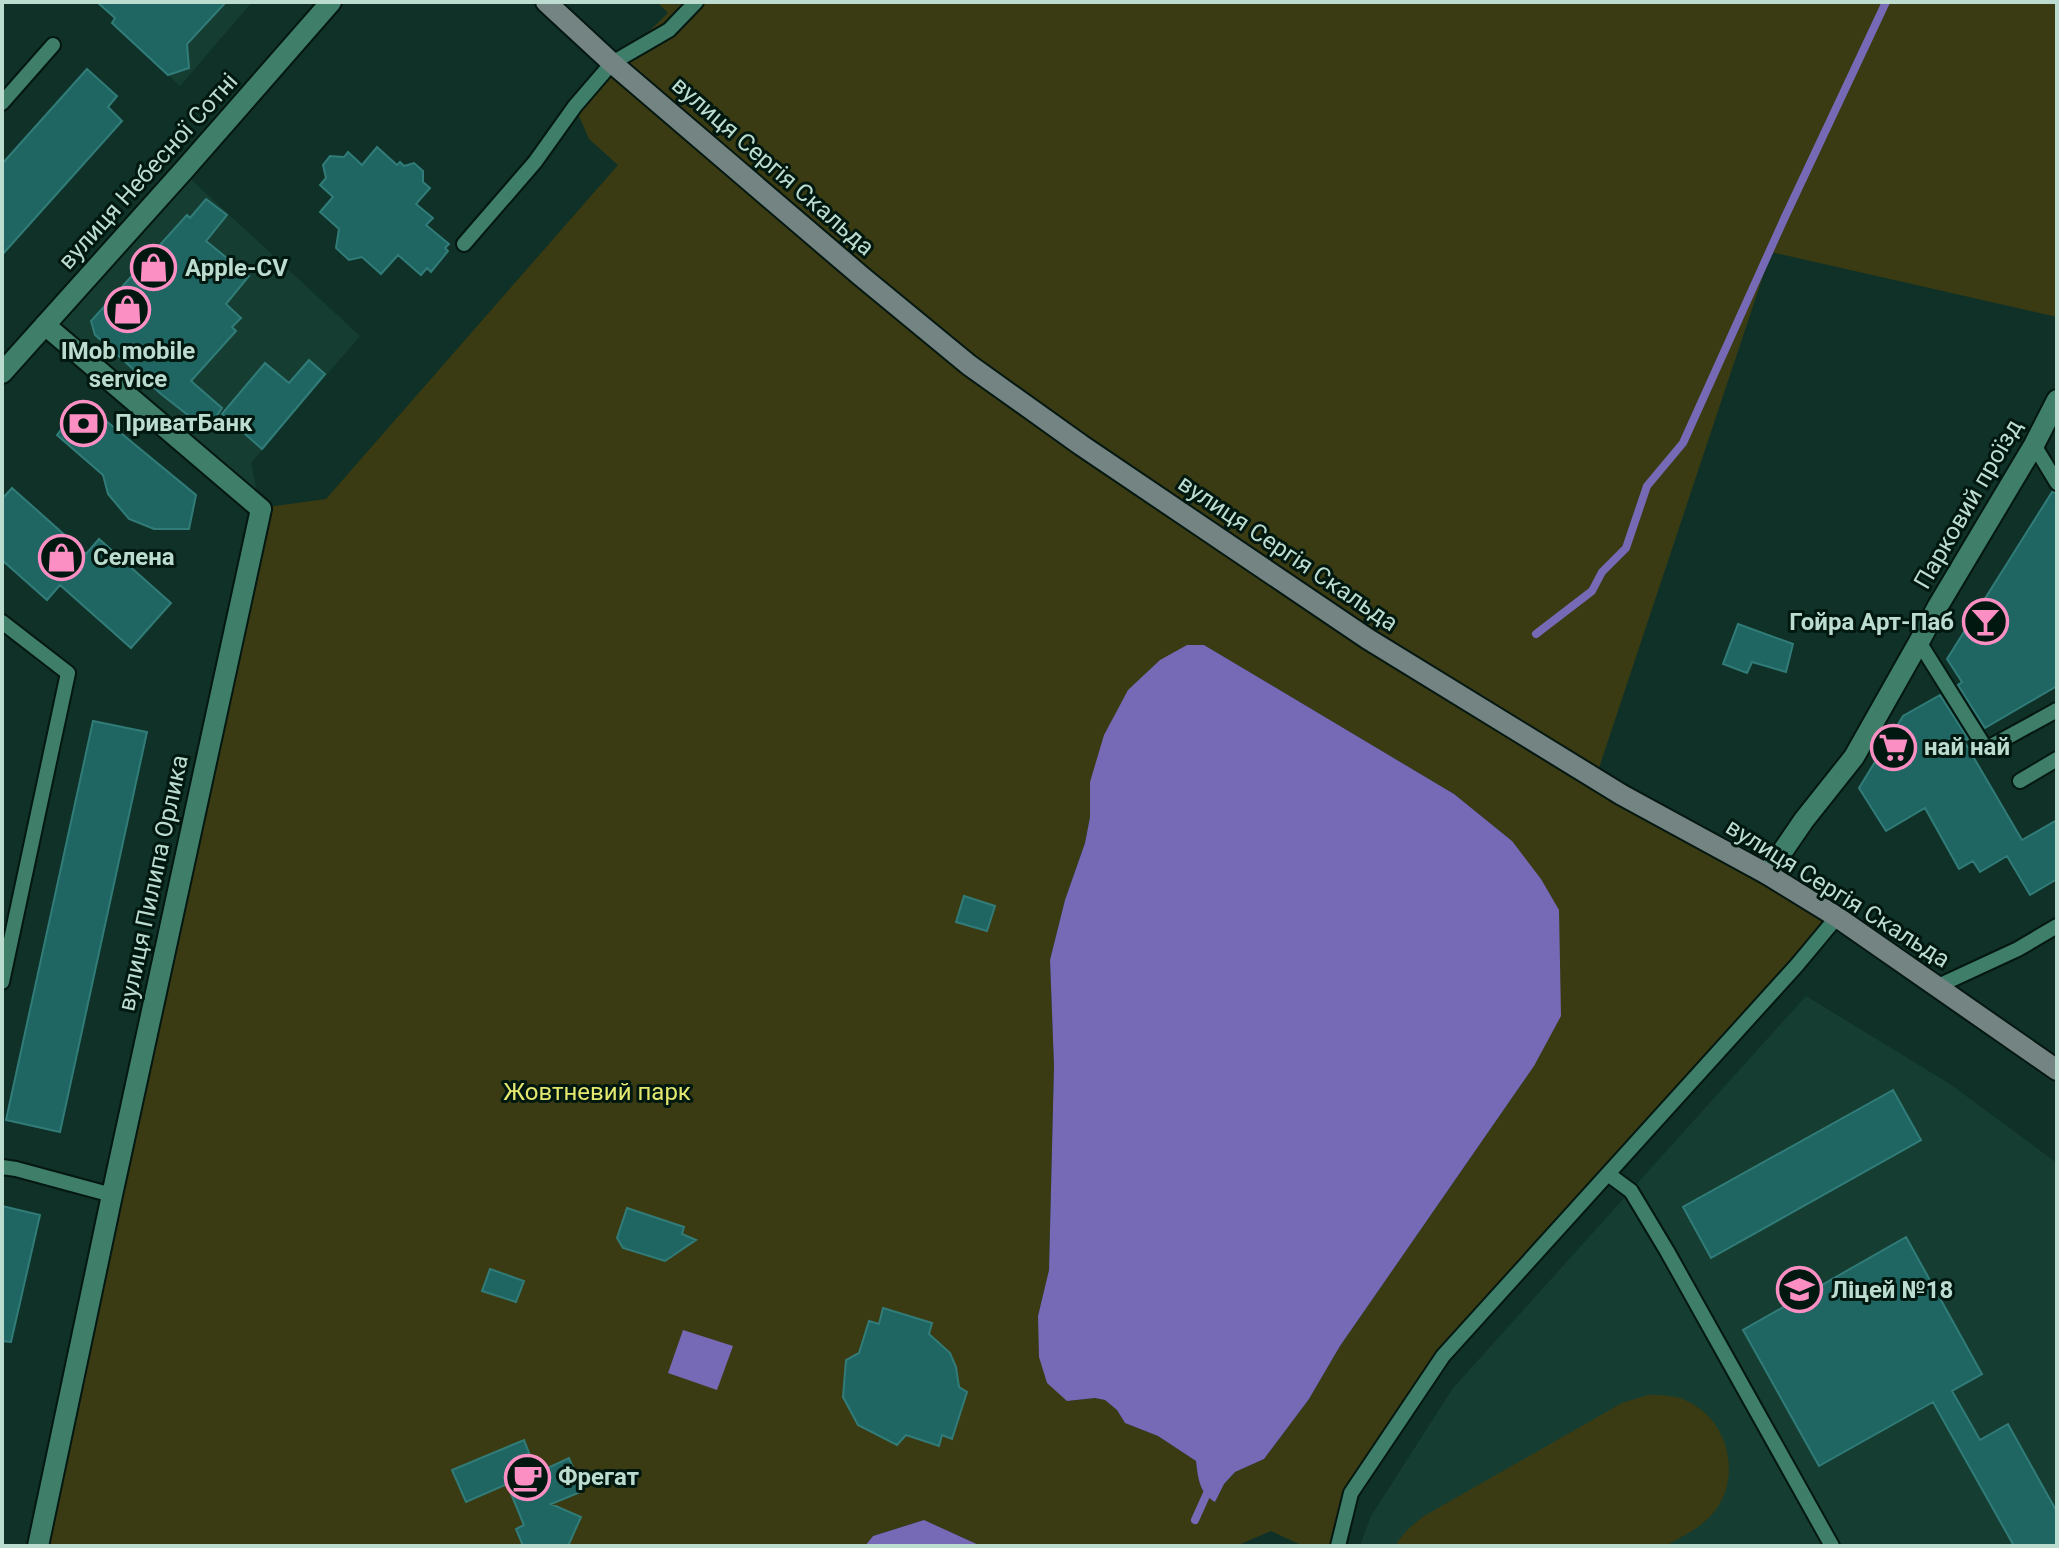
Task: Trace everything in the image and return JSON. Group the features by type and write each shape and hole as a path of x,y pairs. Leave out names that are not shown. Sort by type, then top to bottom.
{"main road":[{"name":"вулиця Сергія Скальда","path":"546,2 612,63 861,276 969,365 1081,445 1368,639 1622,795 1767,874 1837,917 2057,1070"}],"street":[{"name":"вулиця Небесної Сотні","path":"2,373 331,2"},
{"name":"вулиця Пилипа Орлика","path":"38,1546 261,509 45,325"},
{"name":"Парковий проїзд","path":"1767,874 1804,820 1854,757 2057,400"}],"lane":[{"path":"464,244 535,162 575,106 612,63 669,30 696,2"},
{"path":"2,103 53,45"},
{"path":"2034,445 2057,483"},
{"path":"2,622 68,673 2,982"},
{"path":"1919,642 1986,749 2057,710"},
{"path":"2020,781 2057,759"},
{"path":"1338,1546 1351,1493 1443,1356 1837,917"},
{"path":"1938,986 2018,949 2057,926"},
{"path":"2,1167 112,1195"},
{"path":"1608,1174 1631,1191 1832,1546"}],"shaded area":[{"path":"97,2 252,2 180,86 112,23 115,17"},
{"path":"182,171 360,336 251,463 260,508 43,325"},
{"path":"1187,645 1204,645 1454,794 1512,841 1541,879 1559,910 1561,1016 1534,1066 1340,1346 1309,1399 1264,1459 1235,1472 1224,1484 1215,1502 1202,1490 1196,1461 1158,1436 1125,1423 1117,1410 1105,1400 1067,1401 1047,1383 1039,1357 1038,1316 1049,1270 1054,1066 1050,960 1065,900 1085,843 1090,817 1090,782 1104,735 1128,690 1160,660"},
{"name":"Ліцей №18","path":"1806,996 1950,1084 2057,1163 2057,1546 1360,1546 1371,1516 1453,1388"},
{"path":"683,1330 733,1346 717,1390 668,1373"},
{"path":"924,1520 981,1546 865,1546 873,1536"}],"green space":[{"name":"Жовтневий парк","path":"657,2 677,2 675,6 679,2 2057,2 2057,317 1771,252 1595,780 1834,919 1442,1354 1349,1492 1335,1546 1303,1546 1271,1531 1236,1546 981,1546 924,1520 873,1536 865,1546 33,1546 260,508 326,499 618,165 589,139 576,109 613,66 668,13","holes":["1204,645 1454,794 1512,841 1534,1066 1340,1346 1309,1399 1264,1459 1235,1472 1224,1484 1215,1502 1202,1490 1196,1461 1158,1436 1125,1423 1117,1410 1105,1400 1067,1401 1038,1316 1049,1270 1054,1066 1050,960 1065,900 1085,843 1090,817 1090,782"]},
{"path":"1648,1395 1676,1397 1699,1408 1710,1418 1725,1445 1729,1475 1725,1491 1714,1512 1688,1533 1665,1546 1395,1546 1424,1516 1622,1403"}],"building":[{"path":"97,2 226,2 187,44 189,68 168,75 112,23 115,18"},
{"path":"87,69 117,96 108,107 122,121 2,255 2,164"},
{"path":"377,147 397,165 400,162 404,166 414,163 423,171 423,182 430,188 416,204 433,218 426,225 449,244 445,248 448,251 431,272 427,268 421,275 398,255 381,274 362,257 349,260 336,248 339,229 320,212 333,197 320,185 326,178 323,165 330,156 344,157 348,152 362,165"},
{"path":"206,199 227,215 206,241 249,276 226,304 241,318 232,327 236,331 191,381 222,408 207,430 95,335 91,321 187,215 190,218"},
{"path":"309,360 325,374 262,449 222,414 265,363 289,383"},
{"path":"82,401 196,495 189,529 154,529 129,519 108,494 103,475 57,435"},
{"path":"12,488 86,554 99,539 171,603 131,648 60,585 47,600 2,560 2,499"},
{"path":"2052,492 2057,493 2057,686 1985,728 1958,685 1962,682 1947,659"},
{"path":"1738,624 1793,644 1786,672 1752,662 1747,673 1723,664"},
{"path":"1940,695 1968,739 1964,741 2022,840 2057,820 2057,879 2030,895 2007,856 1980,872 1973,861 1959,869 1925,808 1886,831 1859,788 1903,716"},
{"path":"93,721 147,732 60,1132 6,1120"},
{"path":"964,896 995,906 987,931 956,922"},
{"path":"1893,1090 1921,1140 1711,1258 1683,1207"},
{"path":"2,1206 40,1215 11,1342 2,1341"},
{"path":"627,1208 684,1227 682,1234 696,1240 665,1261 623,1248 617,1238"},
{"path":"1906,1237 1982,1374 1952,1391 1980,1440 2008,1424 2057,1512 2057,1546 2014,1546 1933,1402 1819,1466 1743,1330"},
{"path":"490,1269 524,1281 516,1302 482,1291"},
{"path":"883,1308 932,1323 929,1334 950,1353 959,1387 967,1392 952,1439 942,1435 939,1446 906,1435 897,1445 858,1425 843,1397 846,1360 859,1353 869,1321 879,1324"},
{"path":"524,1440 537,1473 569,1458 583,1491 551,1504 581,1517 568,1546 523,1546 516,1529 524,1525 507,1484 466,1502 452,1470"}],"waterway":[{"path":"1536,634 1592,591 1602,572 1626,548 1647,486 1683,443 1886,2"},
{"path":"1195,1520 1209,1489"}],"place":[{"name":"Apple-CV","path":"154,268"},
{"name":"IMob mobile service","path":"128,309"},
{"name":"ПриватБанк","path":"84,423"},
{"name":"Селена","path":"62,557"},
{"name":"Гойра Арт-Паб","path":"1985,622"},
{"name":"най най","path":"1893,747"},
{"name":"Ліцей №18","path":"1800,1290"},
{"name":"Фрегат","path":"527,1477"}]}
